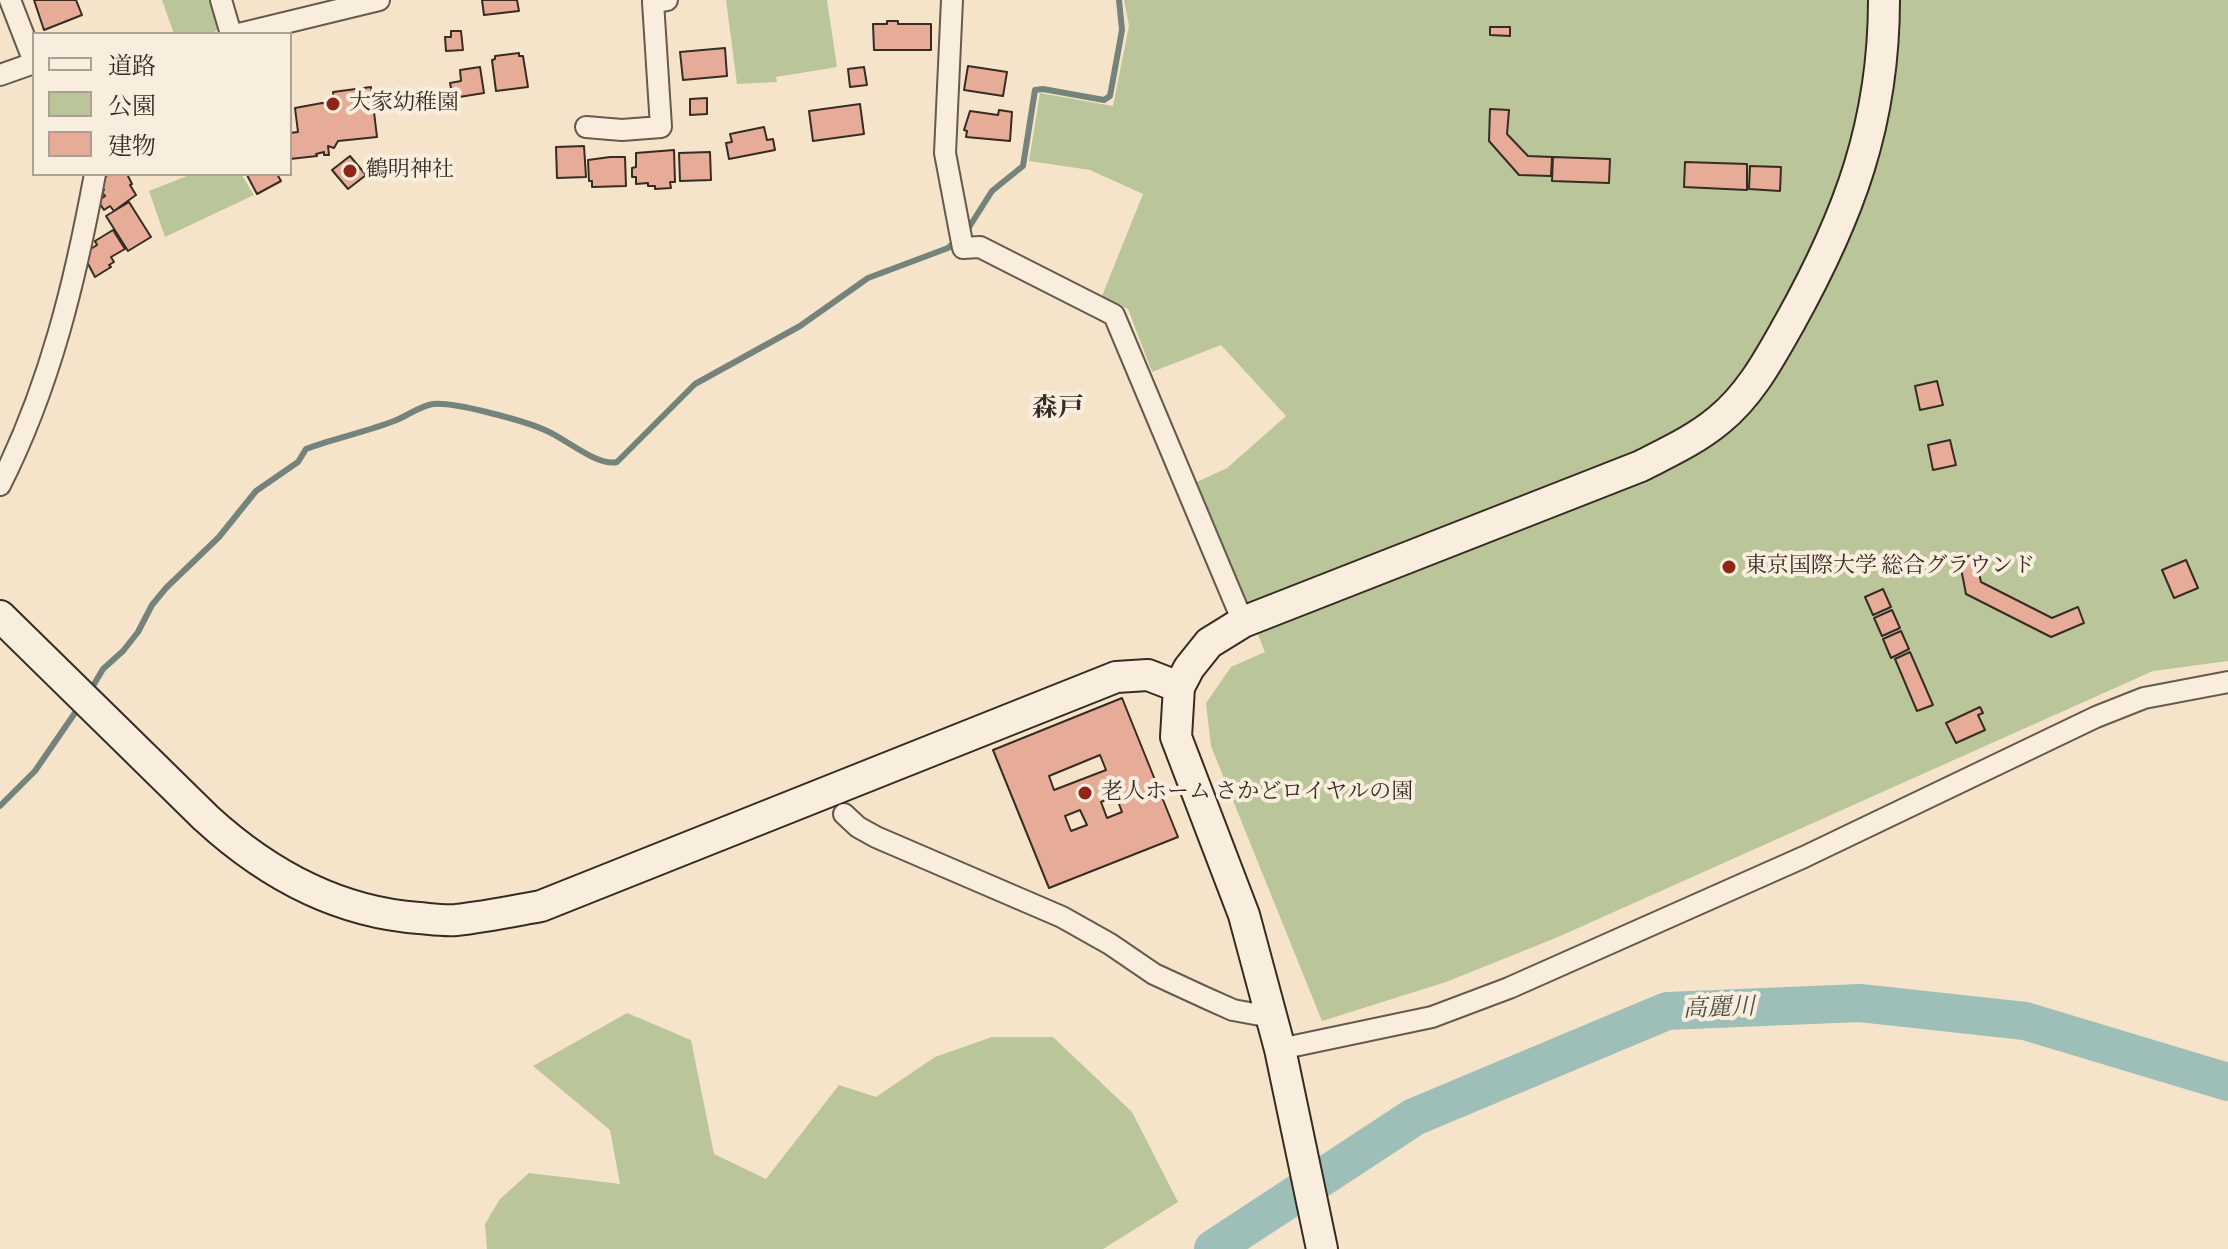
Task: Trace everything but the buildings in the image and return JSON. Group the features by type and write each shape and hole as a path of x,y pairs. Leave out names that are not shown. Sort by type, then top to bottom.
{"street":[{"path":"10,0 32,58"},
{"path":"221,0 230,32"},
{"path":"247,32 379,0"},
{"path":"586,127 622,130 661,127 653,2 667,0"},
{"path":"952,0 945,153 963,248 980,247 1114,315 1243,622"},
{"path":"1322,1249 1280,1049 1244,915 1176,737 1179,687 1189,668 1209,643 1243,622 1641,466 1690,441 1720,420 1763,370 1826,252 1850,198 1870,136 1877,96 1884,0"},
{"path":"0,75 32,64"},
{"path":"0,485 34,413 60,333 95,176"},
{"path":"0,616 206,818 234,844 266,867 332,900 370,912 453,921 541,906 1116,677 1148,675 1179,687"},
{"path":"1280,1049 1432,1017 1509,988 1804,857 2096,717 2144,698 2228,682"},
{"path":"844,814 876,837 1062,917 1154,974 1233,1010 1271,1017"}],"green space":[{"path":"162,0 212,0 221,28 214,32 173,32"},
{"path":"726,0 827,0 837,67 776,77 777,82 737,84"},
{"name":"東京国際大学 総合グラウンド","path":"1124,0 2228,0 2228,661 2153,671 1558,937 1446,982 1322,1021 1211,746 1206,703 1231,667 1265,652 1197,482 1227,468 1286,416 1221,345 1152,372 1128,309 1102,296 1143,194 1090,170 1029,161 1040,93 1113,106 1129,26"},
{"path":"187,176 242,176 254,195 165,237 149,191"},
{"path":"627,1013 691,1040 714,1154 766,1179 839,1085 876,1097 935,1057 992,1037 1053,1037 1132,1112 1178,1202 1103,1249 487,1249 485,1224 500,1199 529,1173 620,1184 610,1130 533,1066"}],"waterway":[{"path":"966,232 992,191 1023,166 1035,90 1104,100 1110,96 1122,30 1119,0"},
{"path":"90,691 103,669 138,632 152,605 166,588 219,537 256,491 298,462 306,449 383,425 428,405 443,404 523,422 601,460 617,462 695,384 800,326 868,278 948,248 958,239"},
{"path":"0,806 35,771 79,707"},
{"name":"高麗川","path":"1213,1249 1414,1117 1667,1011 1860,1003 2025,1021 2228,1082"}],"place":[{"name":"大家幼稚園","path":"333,104"},
{"name":"鶴明神社","path":"350,171"},
{"name":"東京国際大学 総合グラウンド","path":"1729,567"},
{"name":"老人ホーム さかどロイヤルの園","path":"1085,793"}],"district":[{"name":"森戸","path":"1058,410"}]}
